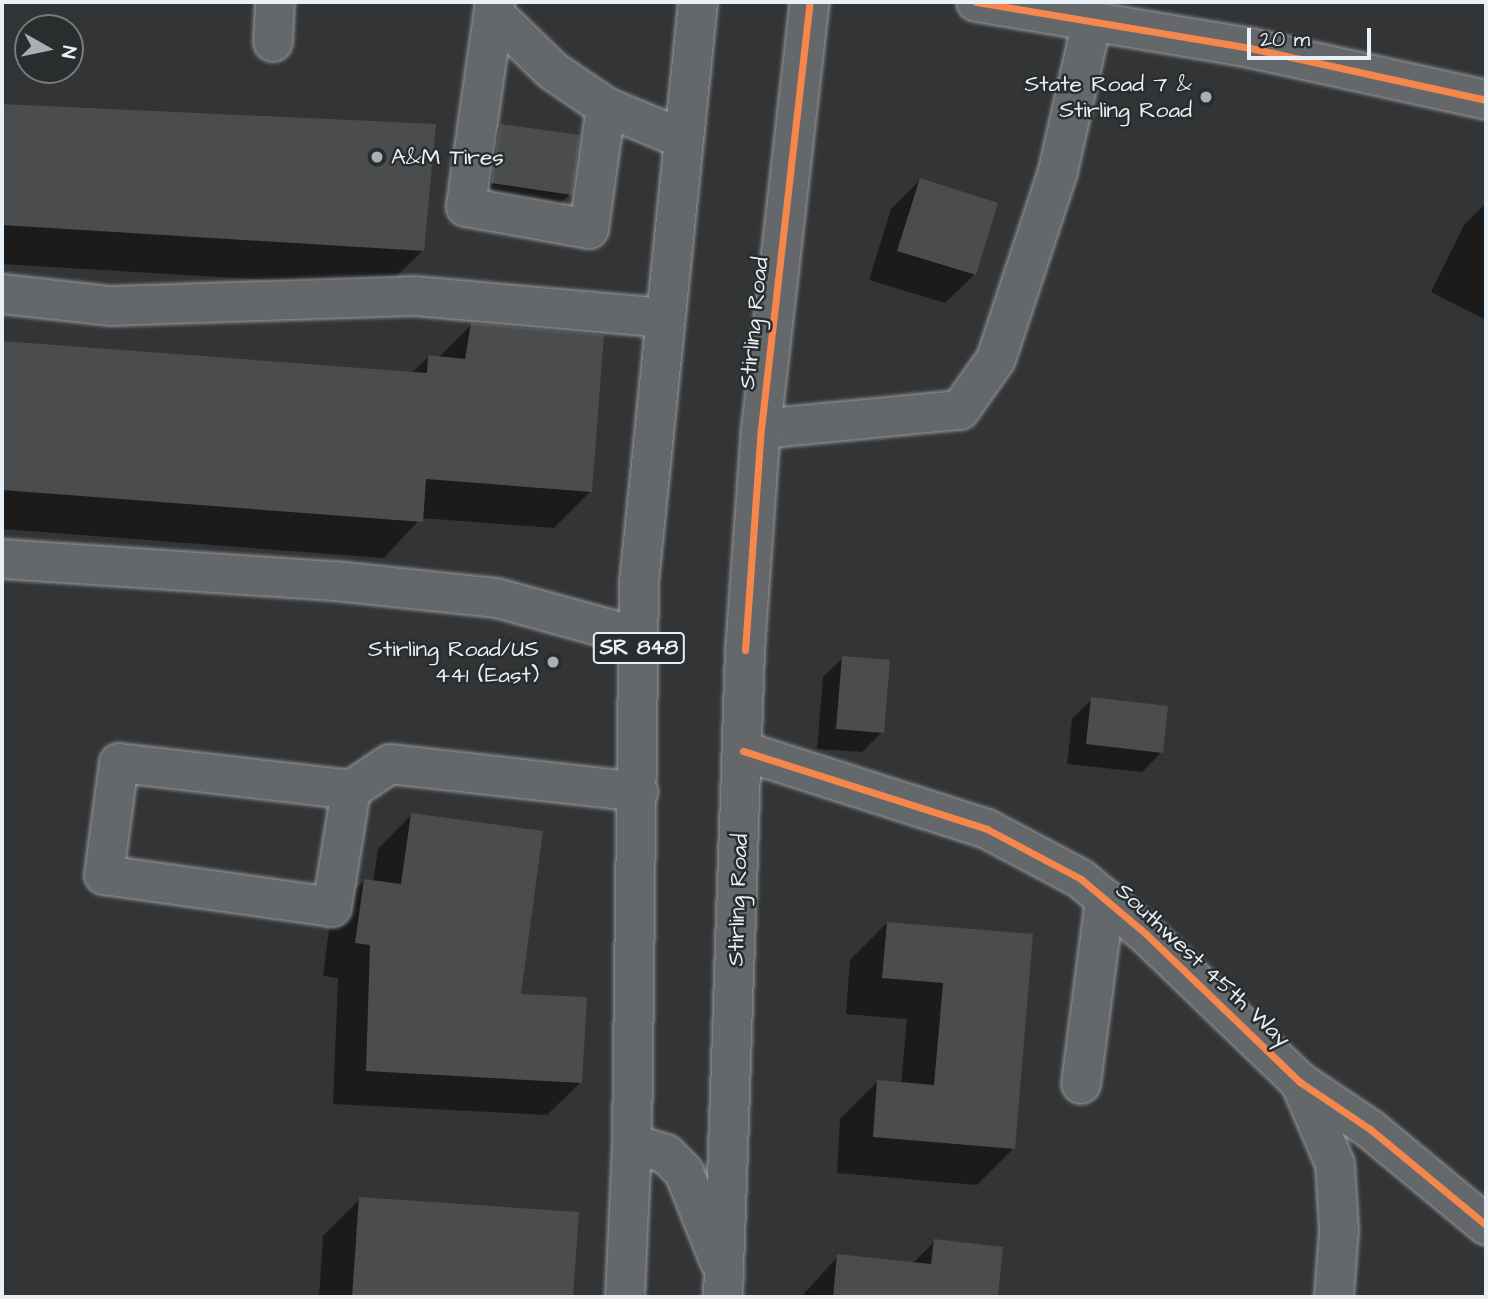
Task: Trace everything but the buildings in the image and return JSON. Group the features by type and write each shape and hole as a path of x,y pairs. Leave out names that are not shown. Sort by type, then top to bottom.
{"main road":[{"path":"273,42 275,2"},
{"name":"SR 848","path":"625,1297 632,1144 639,582 698,2"},
{"name":"Stirling Road","path":"724,1286 745,650 761,429 810,2"},
{"path":"976,2 1250,48 1486,100"},
{"path":"494,8 466,207 589,229 606,107"},
{"path":"494,8 553,71 606,107 683,139"},
{"path":"761,429 960,410 996,359 1058,171 1092,21"},
{"path":"2,294 111,306 414,296 665,318"},
{"path":"2,559 335,581 497,598 639,637"},
{"name":"Southwest 45th Way","path":"743,751 987,829 1081,879 1300,1082 1370,1129 1486,1225"},
{"path":"351,790 332,907 104,874 119,764 351,790 390,764 638,792"},
{"path":"1082,1084 1105,900"},
{"path":"1300,1082 1335,1164 1339,1230 1334,1297"},
{"path":"632,1144 666,1154 684,1172 724,1286"}],"cycle path":[{"path":"745,650 761,429 810,2"},
{"path":"976,2 1250,48 1486,100"},
{"path":"743,751 987,829 1081,879 1146,934 1300,1082 1370,1129 1486,1225"}],"place":[{"name":"State Road 7 & Stirling Road","path":"1206,97"},
{"name":"A&M Tires","path":"377,157"},
{"name":"Stirling Road/US 441 (East)","path":"553,662"}]}
